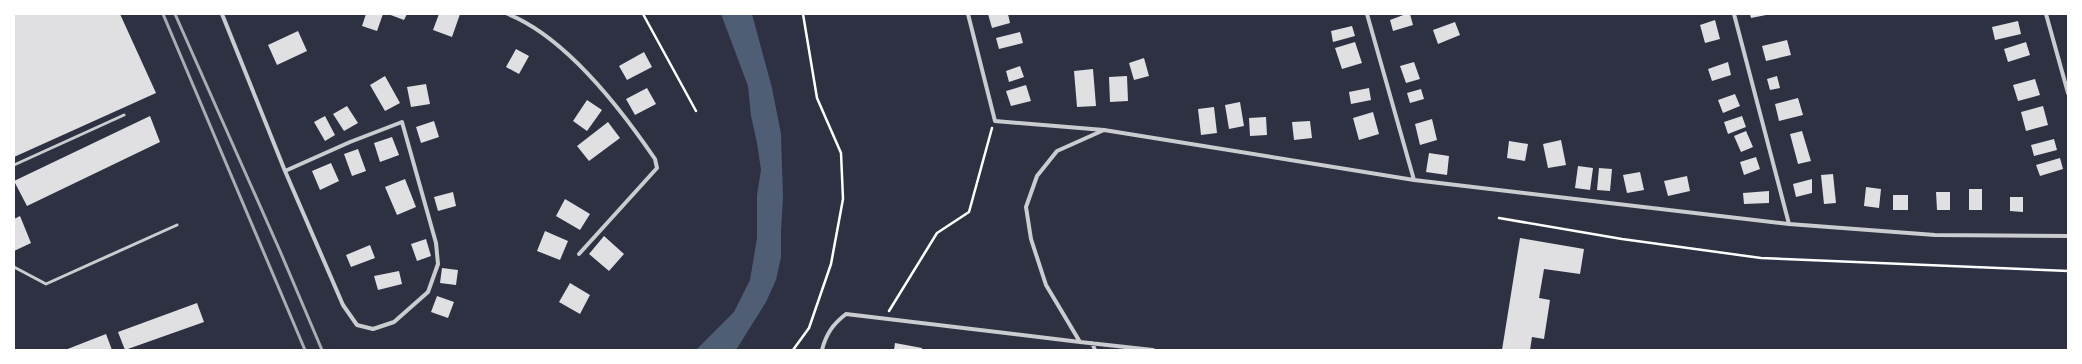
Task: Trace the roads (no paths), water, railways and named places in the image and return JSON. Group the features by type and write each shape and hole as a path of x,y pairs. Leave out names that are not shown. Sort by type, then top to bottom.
{"street":[{"path":"222,14 285,172 343,305 357,325 373,329 394,322 428,292 438,264 436,243 402,122 350,142 285,172"},
{"path":"508,14 521,19 553,40 612,101 655,159 657,168 579,254"},
{"path":"968,14 994,120 1104,130 1414,180 1789,224 1935,235 2068,236"},
{"path":"1367,14 1414,180"},
{"path":"1734,14 1789,224"},
{"path":"2046,14 2068,93"},
{"path":"1080,342 1046,285 1031,239 1026,207 1037,176 1057,151 1104,130"},
{"path":"822,350 826,337 834,323 846,314 1153,350"},
{"path":"1092,343 1096,350"}],"lane":[{"path":"14,165 124,115"},
{"path":"14,267 46,284 177,225"}],"water":[{"path":"721,14 752,14 772,88 781,134 783,198 781,257 776,280 766,302 736,350 696,350 734,312 750,280 757,238 757,195 761,170 751,116 748,86"}],"railway":[{"path":"163,14 305,350"},
{"path":"175,14 280,251 322,350"}]}
